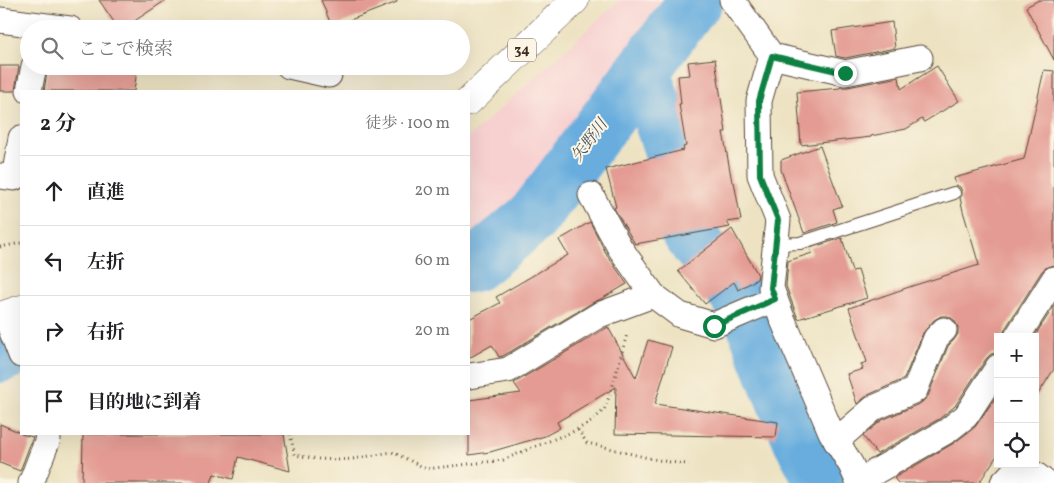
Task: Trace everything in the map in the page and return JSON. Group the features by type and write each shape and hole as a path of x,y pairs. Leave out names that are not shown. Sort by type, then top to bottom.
{"main road":[{"name":"34","path":"470,100 575,0"}],"street":[{"path":"732,0 772,56 845,73 920,58"},
{"path":"0,20 20,23"},
{"path":"772,56 759,101 760,175 778,220 771,288 820,406 836,441 859,482 947,431 966,416 994,373"},
{"path":"30,90 33,75"},
{"path":"0,176 14,178 20,144"},
{"path":"590,195 646,298 680,315 714,326 775,299"},
{"path":"1020,333 1054,279"},
{"path":"470,376 508,370 599,315 646,298"},
{"path":"9,313 20,352"},
{"path":"836,441 874,408 915,390 936,338 944,330"},
{"path":"31,483 48,438 47,435"},
{"path":"1004,483 1019,466 1046,483"}],"lane":[{"path":"777,244 800,243 954,193"}],"path":[{"path":"0,247 20,242"},
{"path":"290,435 295,455 318,459 353,459 392,452 426,469 503,460 578,430 591,422 604,410 611,392 629,324 646,298"},
{"path":"578,430 587,443 648,458 689,464"}],"shaded area":[{"path":"620,0 673,0 510,212 470,238 470,136"}],"building":[{"path":"99,0 166,0 136,20 113,20"},
{"path":"321,0 397,0 397,2 350,20 329,20"},
{"path":"1039,0 1054,0 1054,60 1026,7"},
{"path":"892,22 895,48 845,58 836,56 832,31"},
{"path":"715,59 726,132 723,132 741,220 727,222 730,227 635,244 614,208 616,207 606,169 684,150 683,147 686,146 679,104 681,104 678,76 690,75 688,62"},
{"path":"0,66 19,66 15,91 0,91"},
{"path":"937,66 959,101 924,122 922,119 906,129 871,137 801,145 797,92 848,87 899,77 901,89"},
{"path":"1044,70 1054,71 1054,265 1042,271 1004,333 994,333 994,354 986,359 955,406 939,419 877,454 863,436 882,420 921,403 928,396 948,346 958,334 958,327 954,320 948,316 941,316 934,320 923,333 904,379 868,395 857,404 847,374 863,369 861,364 867,362 849,308 979,265 960,198 962,191 956,185 954,178 1024,159"},
{"path":"47,75 136,75 134,90 44,90"},
{"path":"820,146 842,206 833,209 837,222 804,233 781,170 781,160"},
{"path":"590,222 607,255 627,284 503,356 499,357 492,345 470,357 470,318 500,303 496,297 568,255 559,240"},
{"path":"732,229 758,275 757,279 738,290 734,282 705,304 678,271"},
{"path":"842,238 852,271 858,270 867,298 798,319 786,286 788,261 812,253 810,248"},
{"path":"1054,306 1054,369 1039,393 1039,333 1037,333"},
{"path":"608,327 636,378 648,340 672,347 655,404 778,422 776,437 615,434 616,387 557,422 560,428 545,436 490,452 469,455 470,400 521,393 514,383"},
{"path":"994,400 994,460 979,483 898,483 894,478 954,443 975,427"},
{"path":"0,424 20,433 20,435 33,437 20,471 0,463"},
{"path":"83,435 284,435 290,471 238,457 233,479 214,474 211,483 82,483"}],"waterway":[{"name":"矢野川","path":"470,266 476,264 533,217 696,0"},
{"path":"643,71 669,145 677,176 682,223 738,298"},
{"path":"754,326 799,438 822,483"},
{"name":"矢野川","path":"0,356 20,347"}],"route":[{"path":"714,326 775,299 771,288 778,220 760,175 759,101 772,56 845,73"}]}
